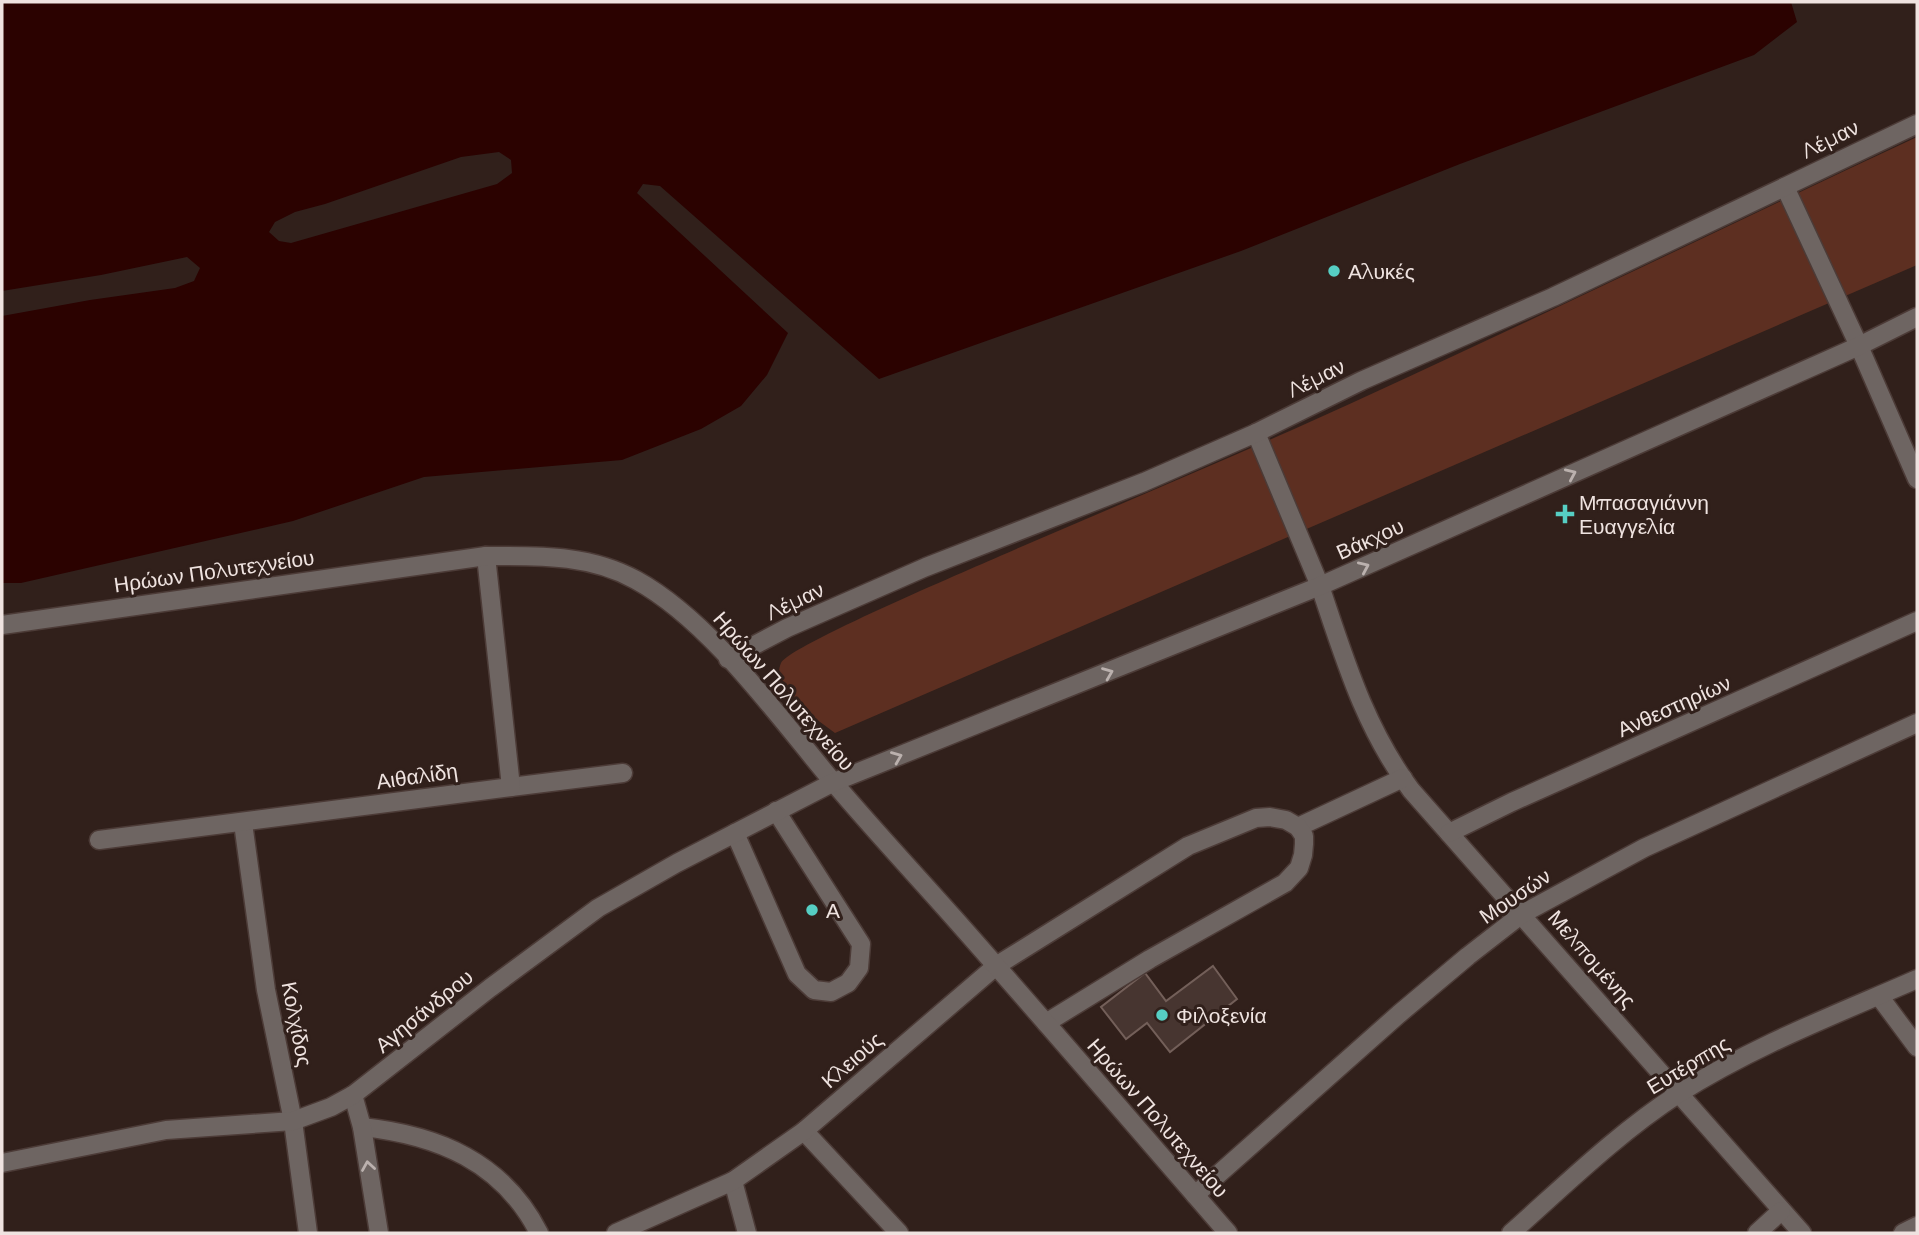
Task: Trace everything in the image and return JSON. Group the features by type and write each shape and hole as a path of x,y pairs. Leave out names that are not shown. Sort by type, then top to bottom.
{"street":[{"name":"Λέμαν","path":"728,659 787,628 926,567 1144,482 1256,433 1361,382 1553,297 1917,124"},
{"path":"1785,187 1917,479"},
{"name":"Βάκχου","path":"834,782 1320,586 1859,346 1917,317"},
{"name":"Μελπομένης","path":"1256,433 1320,586 1367,718 1386,754 1450,834 1802,1233"},
{"name":"Ηρώων Πολυτεχνείου","path":"2,625 486,556 542,555 600,564 636,580 688,619 728,659 1228,1233"},
{"path":"486,556 511,786"},
{"name":"Ανθεστηρίων","path":"1450,834 1512,802 1917,621"},
{"name":"Μουσών","path":"1195,1195 1409,1006 1522,915 1644,848 1917,723"},
{"name":"Αιθαλίδη","path":"99,841 511,786 623,774"},
{"path":"1046,1023 1285,883 1298,868 1303,855 1304,836 1298,827 1403,778"},
{"name":"Αγησάνδρου","path":"2,1163 166,1130 293,1121 331,1107 353,1096 581,920 628,891 834,782"},
{"path":"735,833 797,974 814,990 831,992 848,983 859,968 861,944 776,811"},
{"name":"Κλειούς","path":"615,1233 733,1181 804,1131 996,966 1198,841 1256,818 1280,819 1298,827"},
{"name":"Κολχίδος","path":"243,823 266,990 293,1121 308,1233"},
{"name":"Ευτέρπης","path":"1511,1233 1607,1149 1679,1094 1776,1042 1917,979"},
{"path":"1880,996 1917,1047"},
{"path":"353,1096 362,1127 379,1233"},
{"path":"362,1127 416,1135 468,1157 492,1172 510,1190 540,1233"},
{"path":"804,1131 900,1233"},
{"path":"733,1181 747,1233"},
{"path":"1757,1233 1781,1211"},
{"path":"1903,1233 1917,1226"}],"shaded area":[{"path":"2,2 1791,2 1797,22 1754,55 1460,164 1241,251 879,379 660,186 643,184 637,193 788,333 767,375 741,406 701,429 622,460 424,477 293,521 21,583 2,583"},
{"path":"1917,137 1917,265 835,733 797,703 782,683 779,673 781,663 792,654 846,625 1371,394"}],"pier":[{"path":"499,152 511,160 512,173 497,184 291,243 279,241 269,232 275,222 295,212 461,157"},
{"path":"187,257 200,268 194,281 175,288 2,316 2,291 101,275"}],"building":[{"name":"Φιλοξενία","path":"1213,966 1237,999 1170,1052 1147,1023 1126,1039 1101,1007 1145,973 1166,1001"}],"place":[{"name":"Αλυκές","path":"1334,271"},
{"name":"Μπασαγιάννη Ευαγγελία","path":"1565,514"},
{"name":"Α","path":"812,910"},
{"name":"Φιλοξενία","path":"1162,1015"}]}
